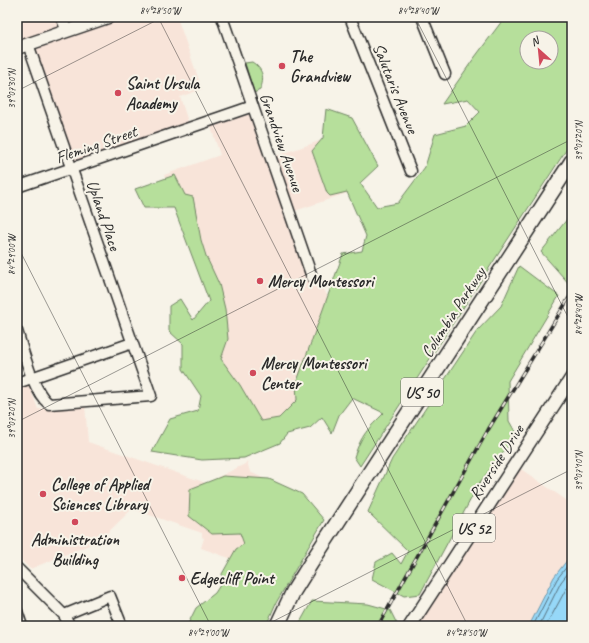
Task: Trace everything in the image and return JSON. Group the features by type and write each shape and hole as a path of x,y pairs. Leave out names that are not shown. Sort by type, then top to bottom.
{"highway":[{"name":"Columbia Parkway","path":"277,626 293,592 311,563 572,161"}],"main road":[{"path":"23,46 108,17"},
{"name":"Riverside Drive","path":"410,626 572,377"}],"street":[{"path":"61,17 67,31"},
{"name":"Grandview Avenue","path":"222,17 312,277"},
{"name":"Salutaris Avenue","path":"350,17 411,171"},
{"path":"422,17 444,74"},
{"name":"Upland Place","path":"23,46 71,169 151,396 48,404 43,398 33,377"},
{"name":"Fleming Street","path":"17,187 253,106"},
{"path":"17,331 33,377"},
{"path":"17,383 132,343"},
{"path":"17,568 21,575 64,615 70,626"},
{"path":"64,615 110,596 122,626"},
{"path":"17,611 22,626"}],"shaded area":[{"name":"Saint Ursula Academy","path":"17,17 61,17 67,31 108,17 177,17 202,89 180,97 190,128 71,169 28,45 17,48"},
{"name":"Mercy Montessori","path":"249,114 306,278 317,275 345,332 296,378 301,381 299,406 276,422 239,436 212,311 164,175 220,155 211,127"},
{"path":"331,137 350,192 295,211 276,156"},
{"path":"29,385 38,409 85,405 88,442 206,483 245,464 247,461 250,472 304,497 295,510 286,578 201,548 204,538 202,537 202,533 132,509 99,541 30,569 17,556 17,390"},
{"path":"515,465 572,504 572,554 554,577 529,626 410,626"}],"green space":[{"path":"505,17 572,17 572,141 360,466 354,457 360,443 369,428 384,413 352,398 339,415 332,433 322,417 310,428 287,434 280,443 244,458 202,460 152,452 170,419 198,411 201,396 183,369 183,344 169,331 169,306 180,299 193,320 209,301 174,208 144,208 135,189 175,175 185,195 193,197 201,240 206,256 219,284 225,309 228,339 221,359 240,385 261,421 279,418 297,400 296,384 343,254 362,251 366,236 347,192 330,196 327,193 312,151 323,138 326,109 352,118 378,166 360,183 377,207 398,203 425,167 435,134 466,126 480,112 468,99 442,104"},
{"path":"252,62 259,68 263,78 260,90 254,93 245,63"},
{"path":"572,210 571,286 541,252 568,218"},
{"path":"519,266 559,296 508,381 509,421 517,435 480,482 420,594 404,596 372,579 376,562 392,553 401,564 408,551 368,512 392,459 477,331 501,306"},
{"path":"223,476 269,479 302,494 324,520 276,603 266,626 187,626 196,608 215,593 222,582 222,574 236,549 244,544 240,533 212,534 189,516 190,489"},
{"path":"312,601 368,604 390,610 398,626 298,626"}],"water":[{"path":"572,554 572,626 529,626 554,577"}],"railway":[{"path":"378,626 488,430 572,293"}],"place":[{"name":"The Grandview","path":"282,66"},
{"name":"Saint Ursula Academy","path":"118,93"},
{"name":"Mercy Montessori","path":"260,281"},
{"name":"Mercy Montessori Center","path":"253,373"},
{"name":"College of Applied Sciences Library","path":"43,494"},
{"name":"Administration Building","path":"75,522"},
{"name":"Edgecliff Point","path":"182,578"}]}
